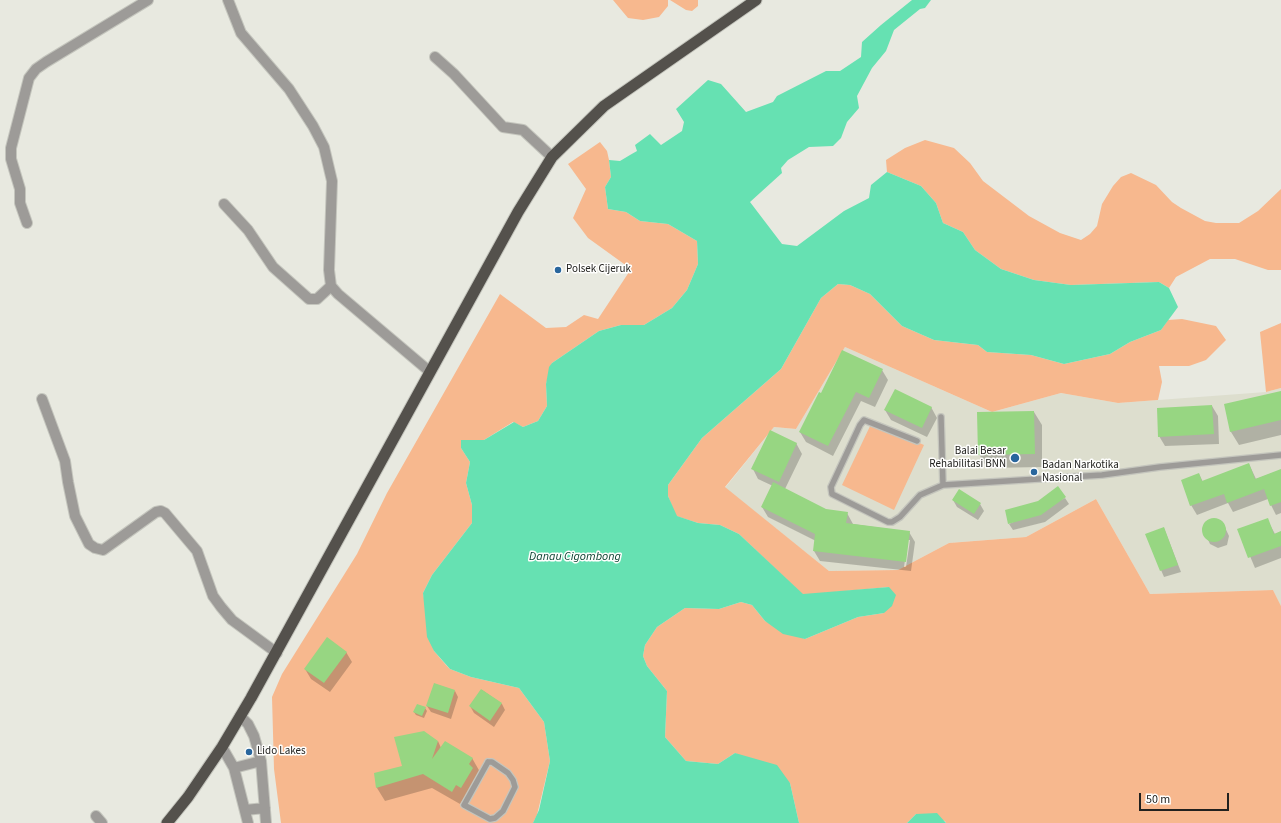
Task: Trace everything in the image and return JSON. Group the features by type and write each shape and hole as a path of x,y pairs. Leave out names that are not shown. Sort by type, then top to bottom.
{"highway":[{"path":"167,823 188,797 222,747 277,653 429,371 518,212 552,157 604,106 756,0"}],"street":[{"path":"27,223 20,203 20,189 12,159 11,148 29,78 36,69 46,62 148,0"},
{"path":"228,0 241,32 289,89 313,126 324,147 332,181 329,270 331,286 338,294 429,371"},
{"path":"435,57 454,74 503,127 523,130 552,157"},
{"path":"224,204 248,230 273,267 305,295 309,298 317,299 331,286"},
{"path":"42,400 65,461 75,516 89,544 95,548 103,550 156,512 161,511 165,513 197,550 213,596 221,607 232,620 277,653"},
{"path":"240,716 248,724 254,736 261,761 266,823"},
{"path":"222,747 234,768 248,823"},
{"path":"234,768 261,761"},
{"path":"245,810 265,808"}],"lane":[{"path":"941,417 943,485"},
{"path":"917,441 864,420 831,487 832,494 888,522 892,522 900,517 920,494 943,485 1102,476 1160,467 1281,455"},
{"path":"489,762 508,773 514,780 516,788 503,811 495,818 490,819 464,805 475,783 489,762"}],"shaded area":[{"path":"613,0 668,0 668,6 659,17 643,20 628,18"},
{"path":"670,0 698,0 698,6 692,11 686,10"},
{"path":"925,140 954,148 970,163 983,181 1029,216 1060,233 1081,240 1090,234 1097,226 1102,204 1113,186 1121,177 1131,173 1156,185 1172,202 1181,208 1205,221 1216,223 1239,223 1258,211 1281,189 1281,270 1268,270 1235,259 1210,259 1176,277 1169,288 1159,282 1071,285 1034,280 1001,269 975,250 963,232 943,223 936,203 921,186 887,172 886,160 905,148"},
{"path":"600,142 607,151 609,160 611,177 605,187 608,209 626,212 640,221 668,224 697,241 698,264 687,290 672,308 644,325 621,325 599,331 552,363 546,384 547,406 538,421 523,427 513,422 484,440 461,448 470,462 466,483 472,505 472,523 432,575 423,593 434,651 446,665 450,669 471,677 519,688 544,722 550,761 537,815 533,823 281,823 274,769 272,697 282,674 357,554 387,493 500,294 546,328 566,327 584,315 598,319 631,269 588,238 573,218 586,189 568,164"},
{"path":"838,284 850,285 870,294 902,326 934,340 978,345 987,352 1031,355 1064,364 1110,354 1130,342 1161,330 1168,320 1182,319 1216,326 1226,340 1206,360 1189,366 1159,366 1162,382 1158,400 1118,403 1061,393 992,412 845,347 796,429 774,427 725,487 829,571 898,570 949,543 1026,537 1096,499 1150,594 1273,590 1281,606 1281,823 946,823 945,821 916,814 907,823 799,823 790,783 735,753 718,764 686,761 665,737 667,691 647,666 643,656 645,645 657,627 685,608 719,609 741,602 752,605 765,621 805,639 858,617 884,613 889,587 803,595 739,534 720,525 698,523 676,516 668,496 668,485 702,438 781,369 821,298"},
{"path":"1281,323 1281,388 1266,392 1260,332"},
{"name":"Balai Besar Rehabilitasi BNN","path":"845,347 992,412 1061,393 1118,403 1266,392 1281,388 1281,606 1273,590 1150,594 1096,499 1026,537 949,543 898,570 829,571 725,488 774,427 796,429"},
{"path":"872,422 924,445 894,510 842,485"}],"water":[{"name":"Danau Cigombong","path":"912,0 931,0 925,8 920,9 894,30 886,51 872,68 857,96 859,108 847,122 841,138 833,146 809,147 788,160 781,168 782,173 750,202 782,244 797,246 844,211 869,198 871,185 887,172 921,186 936,203 943,223 963,232 975,250 1001,269 1034,280 1071,285 1159,282 1169,288 1178,307 1161,330 1130,342 1110,354 1064,364 1031,355 987,352 978,345 934,340 902,326 870,294 850,285 838,284 821,298 781,369 702,438 668,485 668,496 677,516 698,523 720,525 739,534 803,594 889,587 896,595 892,606 884,613 858,617 805,639 783,634 765,621 752,605 741,602 719,609 685,608 657,627 645,645 643,656 647,666 667,691 665,737 686,761 718,764 735,753 777,765 790,783 799,823 533,823 539,810 550,761 544,722 519,688 471,677 450,669 434,651 427,637 423,593 432,575 472,523 472,505 466,483 470,462 461,448 461,440 484,440 514,422 523,427 538,421 547,406 546,384 549,367 552,363 599,331 621,325 644,325 672,308 687,290 698,264 697,241 668,224 640,221 626,212 608,209 605,187 611,177 609,160 620,161 637,151 635,145 650,134 661,145 682,131 684,122 676,109 708,80 721,84 746,112 773,102 777,96 826,71 840,71 861,57 862,42"},
{"path":"937,813 946,823 907,823 916,814"}],"building":[{"path":"842,350 883,369 869,398 856,392 828,446 799,432 819,392 821,393"},
{"path":"895,389 932,407 922,428 884,410"},
{"path":"1281,391 1281,420 1230,432 1224,404"},
{"path":"1212,405 1214,434 1158,437 1157,408"},
{"path":"1034,411 1035,454 978,455 977,412"},
{"path":"770,430 797,443 779,482 751,469"},
{"path":"1249,463 1255,479 1281,469 1281,502 1270,506 1264,489 1227,503 1224,494 1190,506 1181,480 1199,473 1202,481"},
{"path":"773,482 826,509 848,512 846,523 910,531 906,562 813,551 815,534 761,507"},
{"path":"1058,486 1066,497 1041,515 1008,524 1005,510 1038,501"},
{"path":"959,489 981,503 974,514 952,500"},
{"path":"1214,518 1219,519 1225,525 1225,535 1219,541 1214,542 1209,541 1203,535 1202,530 1203,525 1209,519"},
{"path":"1268,518 1274,534 1281,531 1281,546 1248,558 1237,529"},
{"path":"1164,527 1178,565 1160,571 1145,534"},
{"path":"327,637 347,652 324,683 304,669"},
{"path":"434,683 455,690 448,713 426,706"},
{"path":"481,689 502,703 490,721 469,706"},
{"path":"417,704 426,707 422,716 413,712"},
{"path":"424,731 438,741 432,759 445,741 473,758 469,764 473,768 461,788 456,785 452,792 423,774 376,788 374,773 402,766 394,737"}],"place":[{"name":"Polsek Cijeruk","path":"558,270"},
{"name":"Balai Besar Rehabilitasi BNN","path":"1015,458"},
{"name":"Badan Narkotika Nasional","path":"1034,472"},
{"name":"Lido Lakes","path":"249,752"}]}
